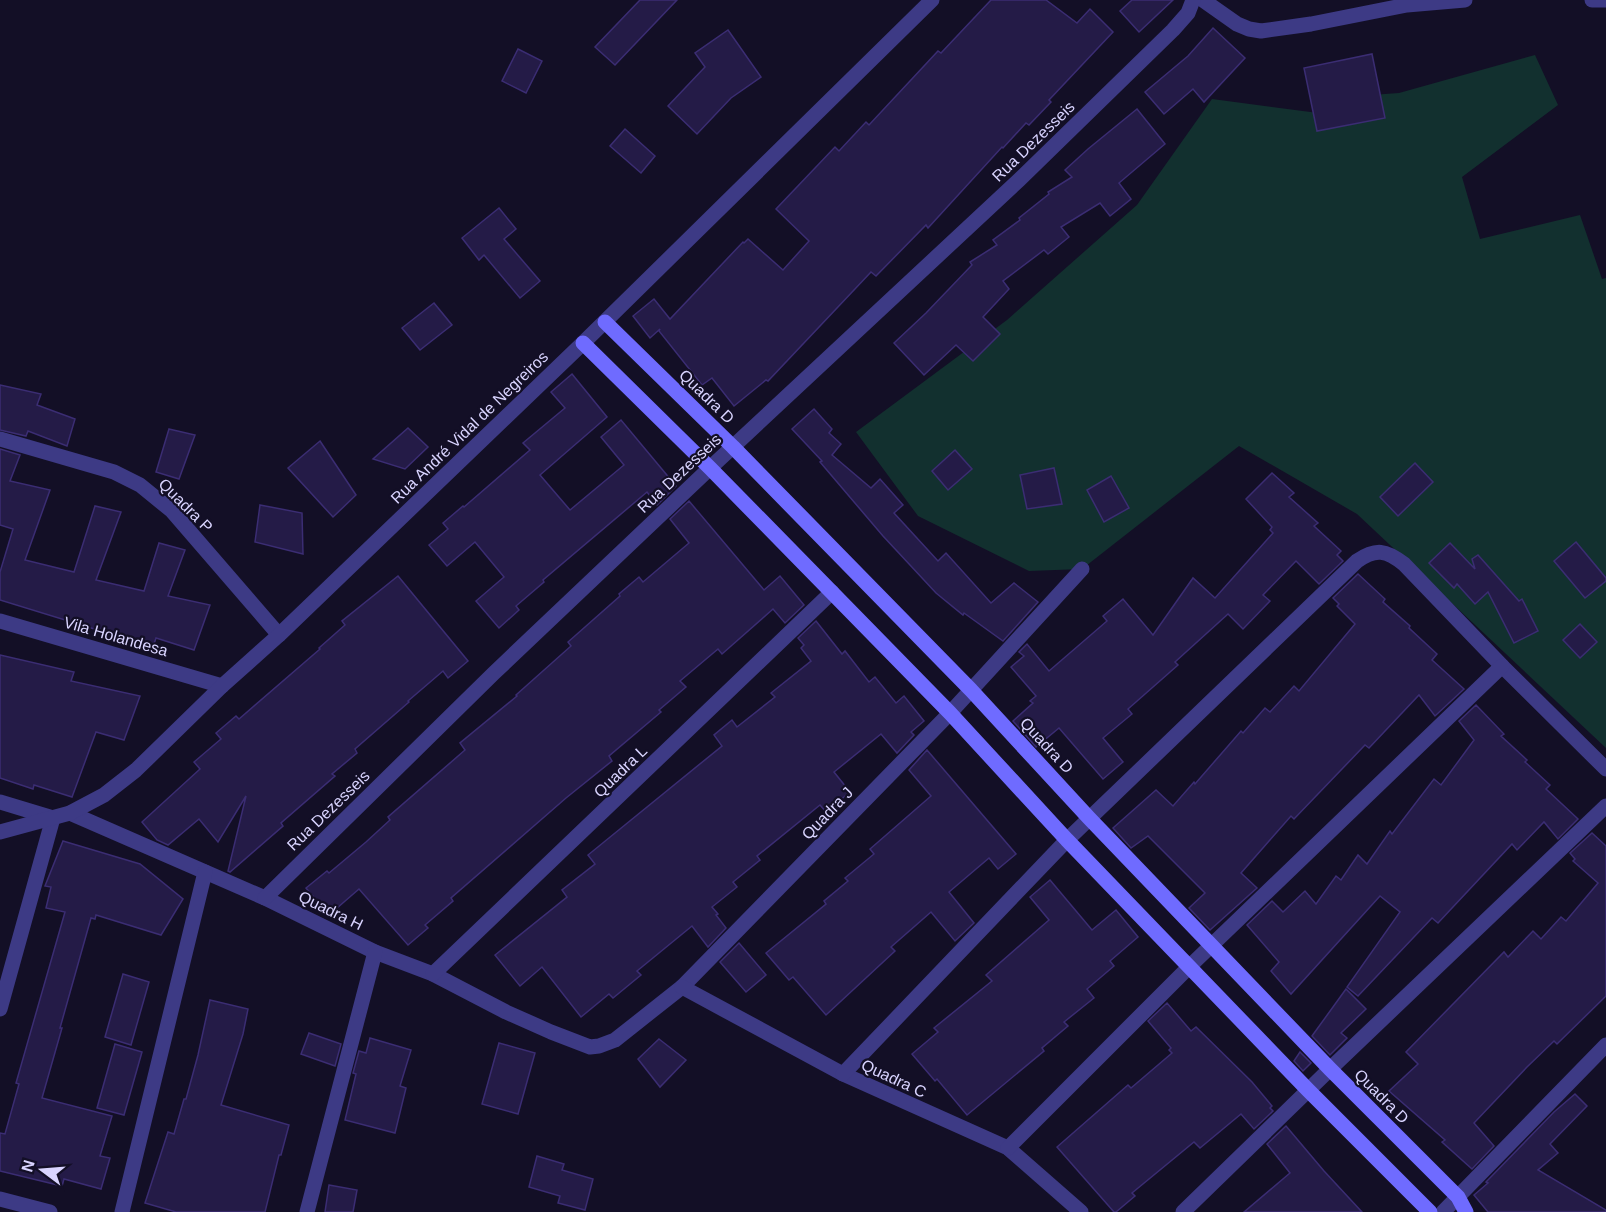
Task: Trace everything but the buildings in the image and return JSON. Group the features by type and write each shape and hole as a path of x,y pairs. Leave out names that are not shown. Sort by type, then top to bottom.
{"street":[{"name":"Rua André Vidal de Negreiros","path":"0,832 70,813 104,795 136,770 605,322 932,0"},
{"name":"Rua Dezesseis","path":"265,897 503,664 1019,180 1173,30 1188,13 1193,0"},
{"path":"1203,0 1218,5 1237,24 1249,29 1261,30 1311,24 1407,5 1465,0"},
{"path":"1592,0 1605,0"},
{"name":"Quadra D","path":"605,322 733,447 971,690 1089,818 1330,1069 1458,1197 1466,1212"},
{"path":"583,343 710,468 950,713 1067,840 1308,1090 1430,1212"},
{"name":"Quadra P","path":"0,439 114,472 140,485 172,511 279,635"},
{"path":"843,1074 1089,818 1348,569 1368,553 1378,552 1392,555 1404,564 1606,769"},
{"name":"Quadra J","path":"574,1042 590,1047 615,1040 682,987 950,713 1083,569"},
{"name":"Quadra L","path":"433,974 832,592"},
{"name":"Vila Holandesa","path":"0,621 222,686"},
{"path":"1008,1148 1190,966 1502,666"},
{"path":"0,802 53,818 0,1009"},
{"path":"1184,1212 1308,1090 1606,806"},
{"name":"Quadra H","path":"70,813 265,897 375,952 433,974 506,1012 574,1042"},
{"path":"122,1212 205,872"},
{"path":"307,1212 375,952"},
{"name":"Quadra C","path":"682,987 843,1074 1008,1148 1081,1212"},
{"path":"1443,1212 1606,1045"},
{"path":"0,1199 50,1212"}],"green space":[{"path":"1535,55 1558,105 1462,177 1480,239 1580,215 1602,279 1606,278 1606,748 1357,514 1239,446 1082,569 1029,571 918,516 856,432 1007,320 1137,205 1212,99 1318,113 1357,96 1399,93"}]}
